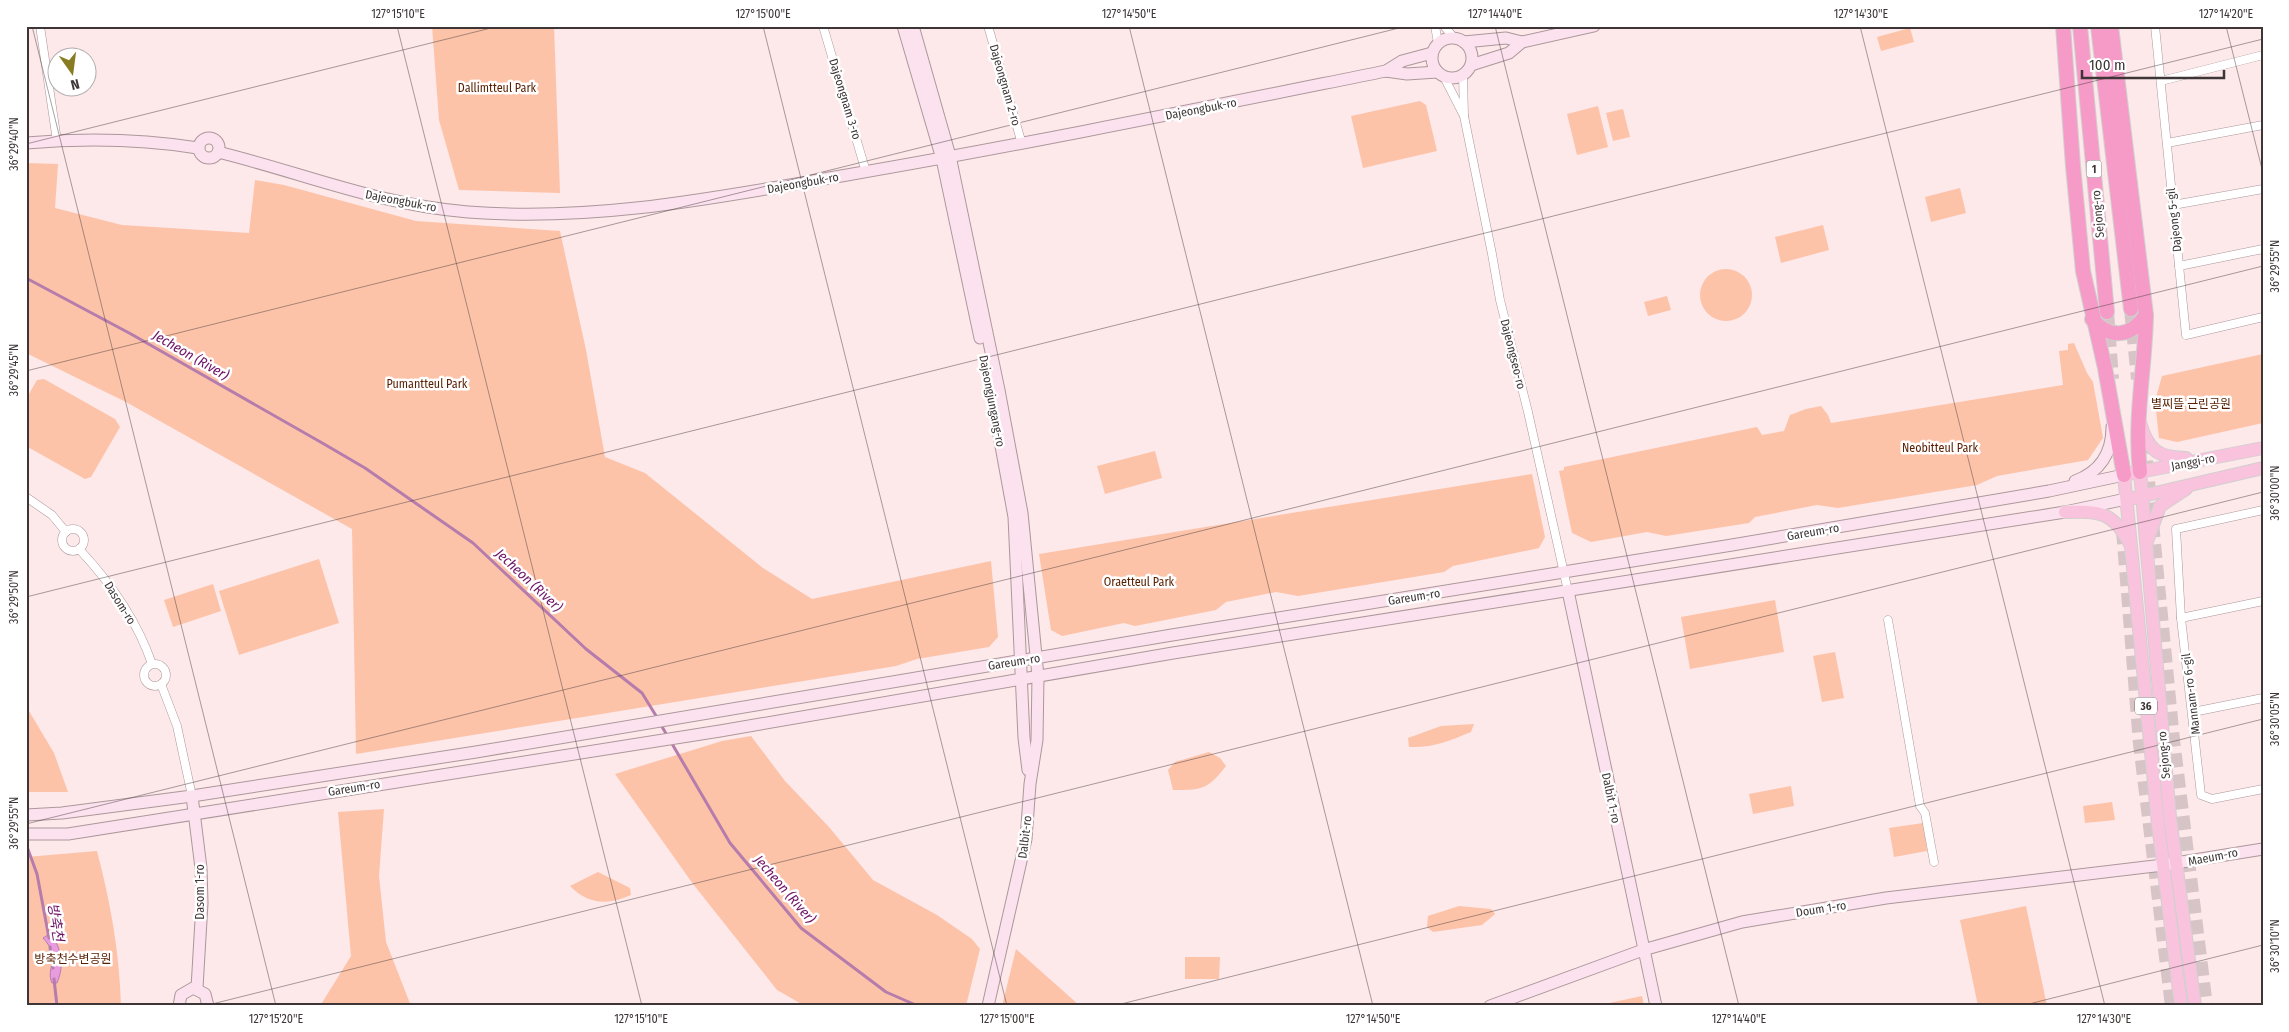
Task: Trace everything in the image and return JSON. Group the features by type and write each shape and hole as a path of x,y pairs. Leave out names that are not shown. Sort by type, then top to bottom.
{"highway":[{"path":"2063,26 2072,166 2083,271 2092,319 2105,368 2124,475"},
{"name":"Sejong-ro","path":"2080,26 2107,312"},
{"name":"Sejong-ro","path":"2098,26 2132,309"},
{"path":"2111,26 2146,315 2138,415 2140,472"},
{"path":"2092,319 2100,328 2116,334 2129,332 2141,323 2146,315"}],"main road":[{"path":"2138,415 2147,442 2156,452 2170,458 2211,459"},
{"name":"Janggi-ro","path":"2124,475 2263,448"},
{"name":"Janggi-ro","path":"2126,499 2263,468"},
{"name":"Sejong-ro","path":"2140,472 2181,1006"},
{"name":"Sejong-ro","path":"2124,475 2169,864 2195,1006"},
{"name":"36","path":"2146,545 2160,506 2186,489 2211,479"},
{"path":"2065,512 2099,512 2110,516 2131,545"}],"street":[{"path":"26,143 57,140 40,26"},
{"name":"Dajeongnam 3-ro","path":"823,26 866,172"},
{"name":"Dajeongjungang-ro","path":"903,26 946,158 1014,517 1024,738 1030,784"},
{"name":"Dajeongjungang-ro","path":"913,26 946,158 1022,513 1038,676"},
{"name":"Dajeongnam 2-ro","path":"988,26 1022,144"},
{"path":"1435,26 1435,48 1432,60 1464,116"},
{"path":"1444,26 1472,52 1471,65"},
{"path":"1386,71 1458,78 1471,65 1509,52 1522,42 1594,26"},
{"name":"Dajeong 5-gil","path":"2155,26 2186,335 2263,317"},
{"path":"1386,71 1402,61 1459,40 1506,38 1522,42"},
{"path":"2161,82 2263,55"},
{"name":"Dajeongbuk-ro","path":"57,140 88,139 172,144 198,148 200,154 205,158 214,157 218,152 261,163 338,188 404,204 465,212 532,216 580,214 676,204 946,158 1386,71"},
{"path":"1463,75 1464,116"},
{"name":"Dajeongseo-ro","path":"1464,116 1500,300 1528,412 1568,591"},
{"path":"2167,143 2263,125"},
{"path":"2173,205 2263,189"},
{"path":"2179,266 2263,249"},
{"path":"2049,491 2082,479 2105,460 2112,440 2113,416"},
{"name":"Gareum-ro","path":"26,815 62,814 192,796 476,752 623,726 2049,491 2124,475"},
{"name":"Dasom-ro","path":"26,497 52,515 66,532"},
{"name":"Gareum-ro","path":"26,834 68,834 640,744 1022,678 2065,512 2126,499"},
{"name":"Mannam-ro 6-gil","path":"2263,510 2176,529 2181,618 2201,795 2212,800 2263,789"},
{"name":"Dasom-ro","path":"76,530 81,534 83,543 79,549 72,551 63,546 62,539 66,532 76,530"},
{"name":"Dasom-ro","path":"79,549 102,574 127,611 145,644 152,664"},
{"name":"Dalbit 1-ro","path":"1568,591 1656,1006"},
{"path":"2181,618 2263,601"},
{"path":"1888,620 1920,806 1925,813 1934,862"},
{"name":"Dasom-ro","path":"152,664 159,664 165,668 167,675 161,684 154,686 145,679 146,668 152,664"},
{"name":"Dalbit-ro","path":"988,1001 1026,839 1030,784 1037,740 1038,676"},
{"name":"Dasom-ro","path":"161,684 177,726 192,796"},
{"path":"2193,712 2263,698"},
{"name":"Dasom 1-ro","path":"192,796 201,868 202,894 197,988"},
{"name":"Maeum-ro","path":"2169,864 2263,849"},
{"name":"Doum 1-ro","path":"1490,1006 1643,950 1742,922 1886,898 2169,864"},
{"path":"179,1006 179,1000 184,991 197,988 205,994 208,1006"}],"green space":[{"name":"Dallimtteul Park","path":"432,26 554,26 560,193 459,190 439,120"},
{"path":"1910,28 1914,42 1881,51 1877,37"},
{"path":"1420,101 1426,105 1437,151 1363,168 1351,116"},
{"path":"1598,106 1608,147 1577,155 1567,114"},
{"path":"1623,109 1630,137 1613,141 1606,113"},
{"name":"Pumantteul Park","path":"26,163 58,164 55,208 122,225 249,233 255,180 284,185 416,221 560,231 586,350 605,457 645,473 763,568 812,599 991,561 998,637 989,647 917,659 896,666 356,754 352,529 126,402 26,353"},
{"path":"1960,188 1966,213 1931,222 1925,197"},
{"path":"1823,225 1829,250 1781,263 1775,237"},
{"path":"1726,269 1736,271 1744,277 1750,285 1752,295 1750,305 1744,313 1736,319 1726,321 1716,319 1708,313 1702,305 1700,295 1702,285 1708,277 1716,271"},
{"path":"1667,296 1671,310 1648,316 1644,302"},
{"name":"Neobitteul Park","path":"2074,343 2093,382 2103,438 2088,460 1997,476 1977,485 1838,508 1817,505 1755,517 1749,523 1666,536 1647,532 1591,542 1572,533 1559,471 1564,470 1564,467 1757,427 1762,435 1784,431 1790,415 1821,406 1831,423 2063,385 2059,351 2068,350 2068,344"},
{"name":"별찌뜰 근린공원","path":"2263,354 2263,423 2177,442 2159,438 2155,401 2162,376"},
{"path":"44,379 115,419 120,427 91,477 85,479 26,446 26,399 37,380"},
{"path":"1155,451 1162,478 1105,494 1097,466"},
{"name":"Oraetteul Park","path":"1532,474 1545,537 1539,548 1453,566 1444,572 1298,596 1276,592 1226,602 1216,610 1135,626 1124,623 1062,636 1051,630 1039,554"},
{"path":"319,559 339,623 239,655 219,591"},
{"path":"213,584 221,611 173,627 164,600"},
{"path":"1775,600 1784,652 1690,669 1681,617"},
{"path":"1835,652 1844,698 1822,702 1813,656"},
{"path":"26,706 54,753 68,792 26,792"},
{"path":"1474,724 1471,732 1448,741 1433,745 1409,747 1408,738 1441,726"},
{"path":"751,736 785,781 829,827 873,880 937,915 972,939 980,949 966,1006 805,1006 777,990 693,884 615,774 722,741"},
{"path":"1209,752 1220,758 1226,766 1214,780 1198,789 1173,790 1168,770 1175,762"},
{"path":"1791,786 1794,806 1753,814 1749,794"},
{"path":"2112,802 2115,820 2085,823 2083,806"},
{"path":"384,809 379,876 386,942 411,1006 320,1006 351,956 338,812"},
{"path":"1923,823 1927,851 1894,857 1889,828"},
{"name":"방축천수변공원","path":"97,851 114,928 121,1006 26,1006 26,857"},
{"path":"598,872 630,888 631,895 607,902 591,900 570,886"},
{"path":"1459,906 1491,909 1495,914 1482,925 1433,932 1427,927 1428,916"},
{"path":"2026,906 2047,1006 1978,1006 1960,920"},
{"path":"1016,949 1080,1006 1002,1006"},
{"path":"1185,957 1220,957 1219,979 1185,979"},
{"path":"1642,996 1644,1006 1595,1006"}],"shaded area":[{"path":"51,933 61,957 61,969 57,983 52,983 50,978 51,951 43,938"}],"waterway":[{"name":"Jecheon (River)","path":"26,278 131,334 365,468 473,543 586,649 642,693 658,719"},
{"name":"Jecheon (River)","path":"661,725 668,737"},
{"name":"Jecheon (River)","path":"671,742 730,843 801,928 886,992 918,1006"},
{"name":"방축천","path":"26,844 37,874 49,938"},
{"name":"방축천","path":"50,947 53,968"},
{"name":"방축천","path":"54,979 57,1006"}],"tunnel":[{"path":"2131,309 2138,379"},
{"path":"2107,312 2112,379"},
{"path":"2144,440 2173,740 2206,1006"},
{"path":"2123,530 2140,744 2172,1006"}]}
